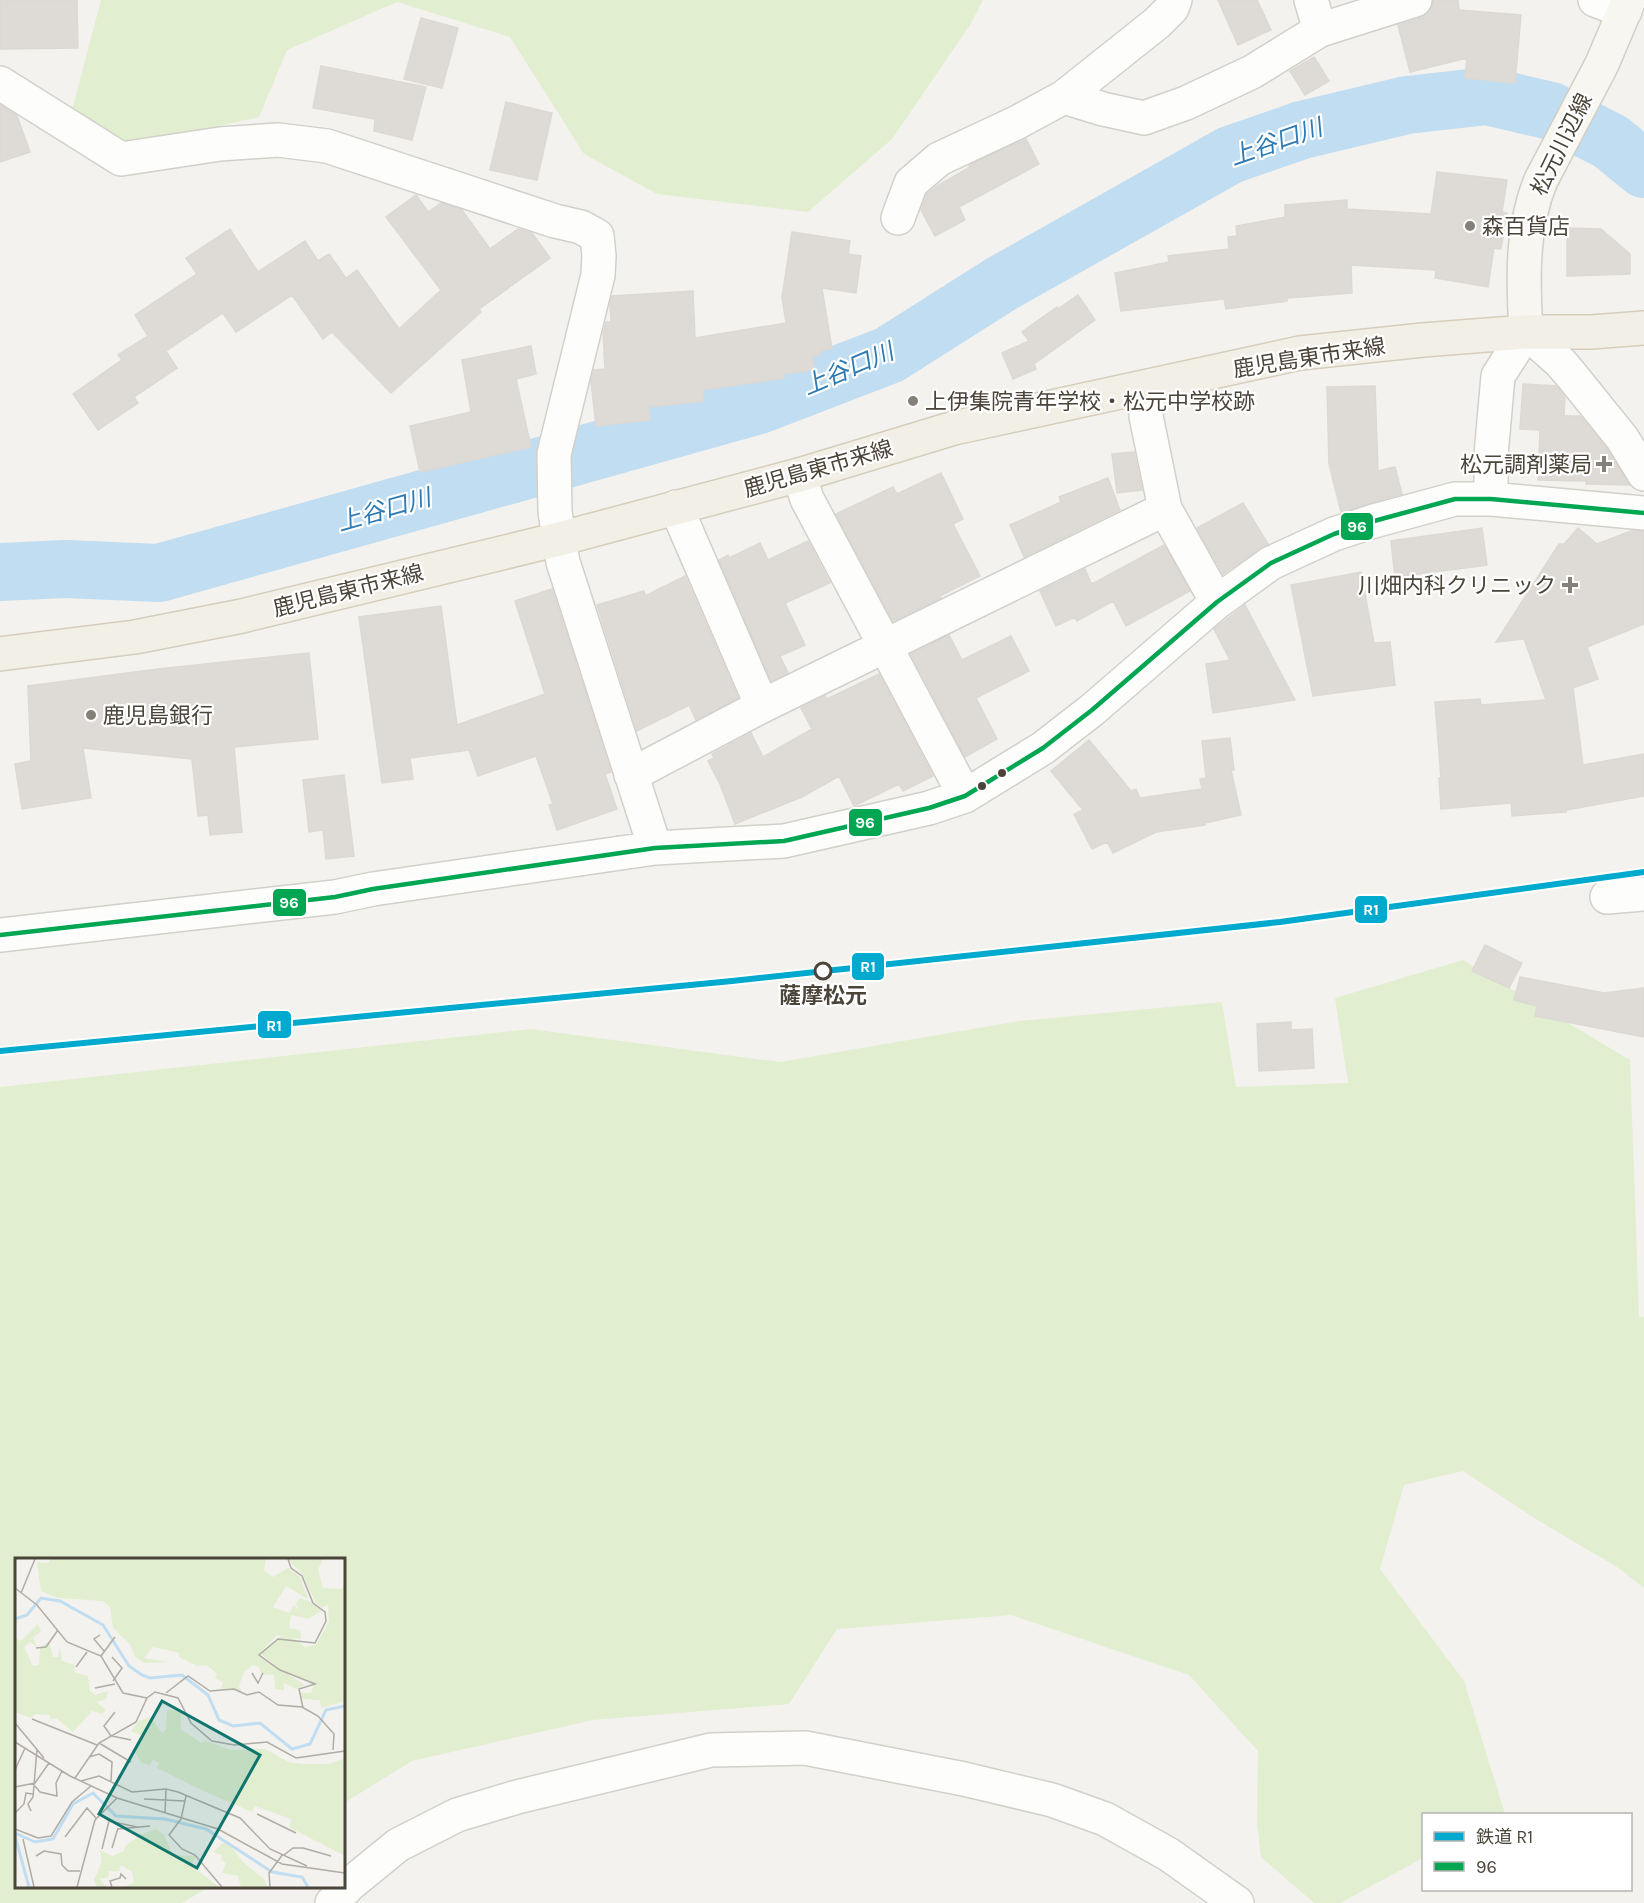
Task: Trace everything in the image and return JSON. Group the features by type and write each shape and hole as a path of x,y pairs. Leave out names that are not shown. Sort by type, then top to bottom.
{"main road":[{"name":"松元川辺線","path":"1526,332 1525,253 1533,200 1583,97 1602,64 1616,4"},
{"name":"鹿児島東市来線","path":"0,654 135,638 242,616 559,539 800,475 954,428 1300,353 1526,332 1591,332 1644,328"}],"street":[{"path":"898,218 911,183 939,159 1016,123 1064,97 1157,22 1172,8 1175,0"},
{"path":"1064,97 1103,110 1144,118 1186,104 1252,72 1316,15 1415,0"},
{"path":"0,83 121,159 220,144 278,140 327,146 555,221 581,227 597,236 598,274 554,453 555,501 563,562 655,848"},
{"path":"1491,499 1491,455 1498,376 1526,332 1560,362 1572,376 1622,438 1644,474"},
{"path":"1149,386 1146,416 1165,509 1217,602"},
{"path":"800,475 807,499 965,796"},
{"path":"0,935 335,897 373,889 655,848 784,841 907,814 965,796 1043,748 1092,710 1217,602 1272,563 1334,534 1455,499 1491,499 1644,513"},
{"path":"676,507 762,706"},
{"path":"631,775 762,706 1165,509"},
{"path":"1607,897 1644,894"},
{"path":"332,1903 348,1885 398,1845 457,1815 517,1797 711,1750 805,1748 964,1779 1053,1800 1105,1819 1168,1854 1237,1903"}],"green space":[{"path":"101,0 983,0 970,25 892,139 808,212 657,194 584,154 510,37 397,2 287,50 259,117 96,152 72,110"},
{"path":"1463,960 1630,1060 1639,1317 1644,1317 1644,1588 1617,1567 1539,1521 1463,1471 1404,1485 1380,1569 1464,1681 1505,1813 1422,1813 1422,1859 1340,1903 1314,1903 1261,1857 1257,1823 1258,1751 1189,1675 1011,1615 837,1629 789,1704 593,1720 412,1761 345,1802 345,1558 15,1558 15,1888 207,1888 182,1903 0,1903 0,1087 530,1029 780,1062 1020,1021 1222,1002 1236,1087 1348,1083 1335,998"}],"building":[{"path":"0,0 77,0 78,48 0,49"},
{"path":"1218,0 1257,0 1271,30 1238,45"},
{"path":"1433,0 1458,0 1459,10 1521,15 1515,83 1465,78 1467,58 1410,72 1398,25 1421,18 1428,13"},
{"path":"421,18 458,28 442,88 404,79"},
{"path":"1314,57 1329,81 1305,95 1290,71"},
{"path":"321,66 426,87 412,140 374,131 375,119 313,108"},
{"path":"506,102 552,113 537,180 490,170"},
{"path":"0,105 17,116 30,152 0,162"},
{"path":"1026,139 1039,164 959,207 965,220 935,236 921,210 927,194 970,167 969,165"},
{"path":"1437,172 1507,180 1502,212 1507,213 1501,249 1494,248 1488,287 1435,278 1436,270 1351,265 1352,293 1287,298 1287,301 1226,309 1224,299 1121,311 1115,273 1169,262 1168,256 1229,249 1228,237 1237,236 1236,226 1285,217 1285,205 1347,200 1347,209 1431,214"},
{"path":"416,195 428,212 441,203 462,210 490,249 518,229 532,233 550,258 479,309 481,312 391,393 332,332 323,339 292,295 236,332 223,313 166,351 177,368 134,397 138,403 98,430 73,394 122,360 118,355 148,336 135,315 197,274 186,258 230,229 258,272 305,241 318,261 329,254 346,278 357,270 399,329 441,290 386,217"},
{"path":"1567,228 1601,229 1630,254 1630,274 1567,276"},
{"path":"792,232 850,241 848,254 861,256 856,293 822,288 832,349 820,351 820,355 812,356 814,370 784,374 784,378 703,390 704,401 648,407 650,420 596,426 591,381 594,370 605,369 603,334 606,322 611,322 612,296 693,291 695,338 786,323 782,297"},
{"path":"1078,295 1095,320 1034,364 1036,369 1013,379 1002,353 1029,341 1022,332"},
{"path":"531,346 536,374 516,379 531,447 420,472 410,426 471,412 462,360"},
{"path":"1523,384 1556,386 1565,397 1564,416 1580,416 1607,449 1629,485 1538,480 1540,430 1520,429"},
{"path":"1375,386 1378,471 1395,467 1402,494 1341,512 1329,464 1327,387"},
{"path":"1134,452 1142,490 1117,493 1112,454"},
{"path":"941,473 963,519 953,524 980,576 893,621 836,514 893,487 897,494"},
{"path":"1108,478 1120,510 1024,557 1010,525 1061,502 1059,497"},
{"path":"1243,503 1268,544 1223,574 1197,528"},
{"path":"1482,528 1487,565 1395,577 1391,541"},
{"path":"1578,528 1597,544 1631,531 1644,531 1644,624 1587,647 1598,679 1573,688 1583,765 1644,754 1644,796 1566,810 1566,812 1512,816 1511,803 1441,809 1435,702 1480,699 1481,705 1546,700 1524,639 1496,642 1559,544 1564,544"},
{"path":"808,541 830,583 785,603 805,645 780,656 788,673 771,681 719,560 728,555 729,558 760,543 768,560"},
{"path":"1164,545 1190,591 1126,626 1113,601 1077,621 1075,617 1056,626 1040,591 1085,569 1091,583 1094,583"},
{"path":"1361,572 1374,643 1390,642 1395,685 1313,696 1291,585"},
{"path":"685,576 738,698 696,720 689,705 637,731 597,605 644,591 645,596"},
{"path":"552,589 611,772 605,774 617,809 557,830 549,805 553,804 536,756 478,776 469,750 410,758 413,779 382,783 359,617 441,606 457,725 545,694 515,601"},
{"path":"1245,605 1295,700 1213,713 1206,664 1230,660 1214,629"},
{"path":"949,635 962,660 1011,636 1029,671 976,698 997,739 965,757 911,654"},
{"path":"309,653 318,739 234,747 242,832 210,835 208,815 198,816 192,759 83,748 91,798 22,809 15,764 31,761 28,686"},
{"path":"879,674 933,776 903,791 899,784 854,806 839,776 802,797 735,824 720,784 708,761 714,758 712,754 751,733 763,757 812,729 801,708 825,696 827,699"},
{"path":"1230,738 1234,770 1231,770 1241,815 1205,823 1205,825 1156,832 1113,853 1107,842 1092,849 1074,814 1083,810 1051,771 1089,740 1131,791 1136,789 1140,798 1202,789 1200,779 1206,778 1202,741"},
{"path":"344,775 354,856 326,859 323,830 309,832 303,780"},
{"path":"1485,945 1522,963 1509,988 1472,971"},
{"path":"1520,977 1604,993 1644,988 1644,1037 1535,1016 1537,1006 1514,1000"},
{"path":"1291,1022 1291,1030 1312,1029 1314,1068 1259,1071 1257,1024"}],"waterway":[{"name":"上谷口川","path":"0,572 65,569 159,573 759,405 889,355 1001,284 1230,155 1302,130 1407,105 1487,96 1551,111 1611,142 1644,169"}],"rail line":[{"name":"R1","path":"0,1051 732,981 1280,922 1644,872"}],"transit line":[{"name":"96","path":"0,935 335,897 373,889 655,848 784,841 929,808 965,796 1043,748 1092,710 1217,602 1271,563 1334,534 1455,499 1491,499 1644,513"}],"place":[{"name":"森百貨店","path":"1470,226"},
{"name":"上伊集院青年学校・松元中学校跡","path":"913,401"},
{"name":"松元調剤薬局","path":"1604,464"},
{"name":"川畑内科クリニック","path":"1570,585"},
{"name":"鹿児島銀行","path":"91,715"},
{"name":"薩摩松元","path":"823,971"}]}
